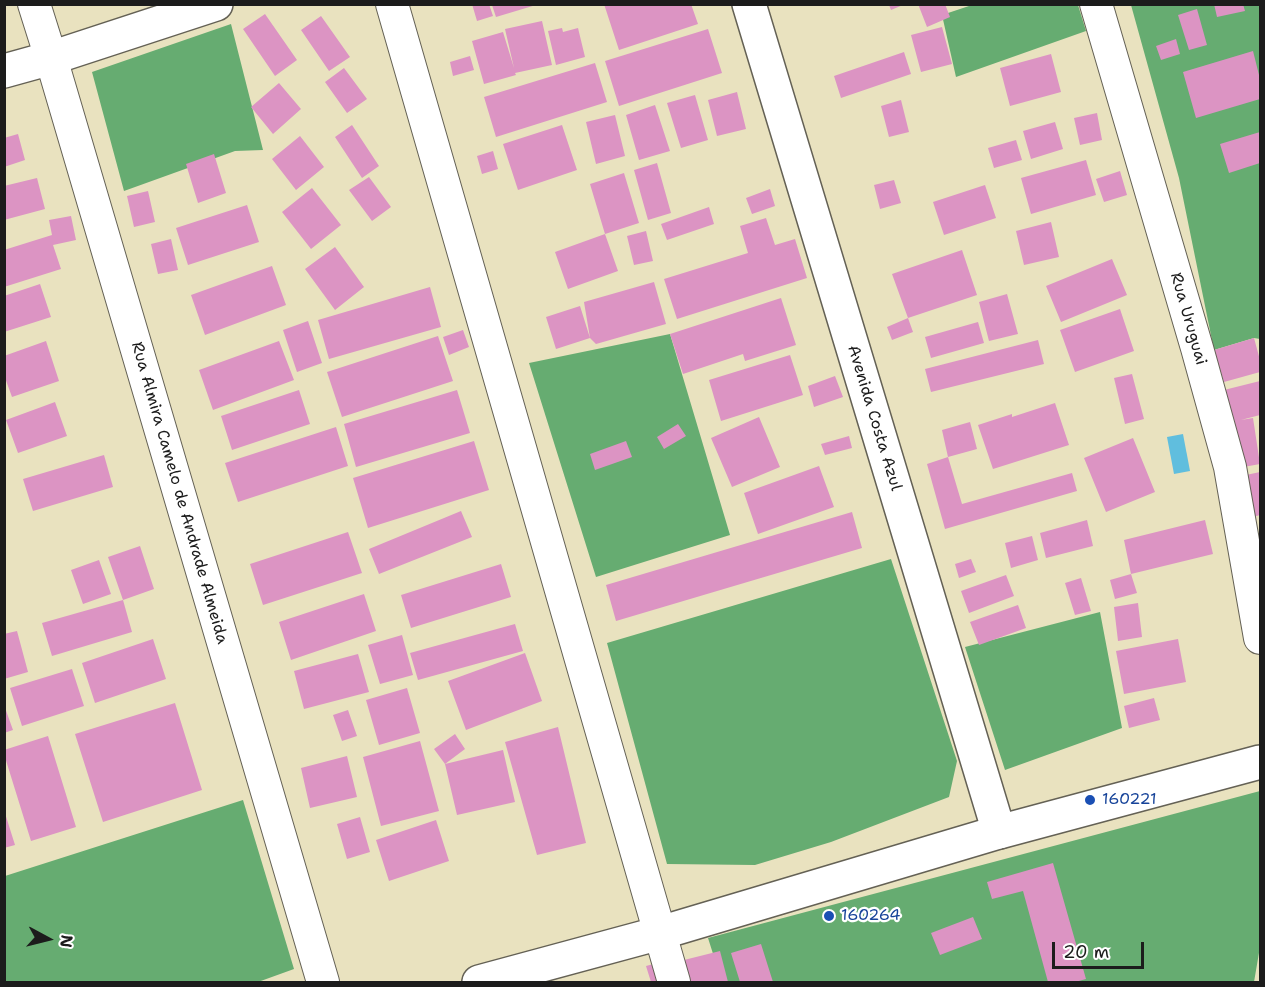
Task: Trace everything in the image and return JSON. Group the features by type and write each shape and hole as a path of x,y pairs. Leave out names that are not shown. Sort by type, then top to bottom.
{"street":[{"name":"Rua Almira Camelo de Andrade Almeida","path":"34,4 323,982"},
{"path":"4,71 216,4"},
{"path":"392,4 674,982"},
{"name":"Avenida Costa Azul","path":"749,4 999,832"},
{"name":"Rua Uruguai","path":"1096,4 1230,467 1260,638"},
{"path":"479,982 660,933 999,832 1260,762"}],"green space":[{"path":"972,5 1078,5 1086,31 956,77 942,15"},
{"path":"1131,5 1260,5 1260,339 1254,338 1214,350 1179,178"},
{"path":"231,24 263,150 235,151 124,191 92,72"},
{"path":"670,334 730,535 596,577 529,363"},
{"path":"891,559 957,761 949,797 831,842 755,865 667,864 607,643"},
{"path":"1100,612 1122,728 1005,770 965,647"},
{"path":"1260,791 1260,947 1254,982 722,982 708,938"},
{"path":"243,800 294,969 258,982 5,982 5,876"}],"water":[{"path":"1183,434 1190,471 1174,474 1167,437"}],"building":[{"path":"472,4 489,4 493,16 477,21"},
{"path":"604,4 691,4 698,24 619,50"},
{"path":"918,4 945,4 950,17 927,27"},
{"path":"1214,4 1243,4 1245,11 1217,17"},
{"path":"492,5 536,5 496,17"},
{"path":"889,5 903,5 891,10"},
{"path":"1197,9 1207,45 1189,50 1178,15"},
{"path":"265,14 297,60 275,76 243,29"},
{"path":"321,16 350,57 329,71 301,30"},
{"path":"542,21 552,65 515,73 516,75 484,84 472,41 503,32 514,68 505,29"},
{"path":"942,27 952,64 921,72 911,35"},
{"path":"562,28 563,32 578,28 585,57 556,65 548,31"},
{"path":"708,29 722,73 619,106 605,61"},
{"path":"1176,39 1180,54 1161,60 1156,46"},
{"path":"1253,51 1260,79 1260,99 1196,118 1183,72"},
{"path":"904,52 911,74 841,98 834,76"},
{"path":"1051,54 1061,92 1010,106 1000,68"},
{"path":"470,56 474,70 453,76 450,62"},
{"path":"595,63 607,102 496,137 484,97"},
{"path":"344,68 367,99 347,113 325,82"},
{"path":"279,83 301,109 273,134 251,107"},
{"path":"737,92 746,129 717,136 708,100"},
{"path":"695,95 708,140 681,148 667,103"},
{"path":"901,100 909,132 889,137 881,106"},
{"path":"655,105 670,151 639,160 626,115"},
{"path":"1097,113 1102,140 1080,145 1074,118"},
{"path":"615,115 625,156 596,164 586,122"},
{"path":"1055,122 1063,149 1031,159 1023,131"},
{"path":"352,125 379,166 362,178 335,137"},
{"path":"562,125 577,170 518,190 503,144"},
{"path":"1260,132 1260,163 1229,173 1220,144"},
{"path":"18,134 25,160 4,167 4,138"},
{"path":"300,136 324,167 296,190 272,159"},
{"path":"1016,140 1022,160 994,168 988,148"},
{"path":"493,151 498,169 482,174 477,156"},
{"path":"214,154 226,193 198,203 186,164"},
{"path":"1086,160 1096,195 1031,214 1021,178"},
{"path":"657,163 671,213 648,220 634,170"},
{"path":"1120,171 1127,195 1104,202 1096,179"},
{"path":"624,173 639,223 605,234 590,184"},
{"path":"369,177 391,207 372,221 349,190"},
{"path":"37,178 45,209 4,220 4,186"},
{"path":"894,180 901,203 880,209 874,185"},
{"path":"985,185 996,218 944,235 933,202"},
{"path":"312,188 341,225 311,249 282,212"},
{"path":"770,189 775,206 752,214 746,198"},
{"path":"148,191 155,222 134,227 127,196"},
{"path":"247,205 259,242 188,265 176,228"},
{"path":"709,207 714,224 667,240 661,224"},
{"path":"71,216 76,240 53,245 61,269 4,287 4,250 52,235 49,220"},
{"path":"766,218 775,245 795,239 807,278 677,319 664,279 748,253 740,226"},
{"path":"1051,222 1059,257 1024,265 1016,231"},
{"path":"646,231 653,261 634,265 627,236"},
{"path":"605,234 618,271 568,289 555,252"},
{"path":"171,239 178,270 158,274 151,244"},
{"path":"335,247 364,287 335,310 305,269"},
{"path":"962,250 977,295 908,318 892,274"},
{"path":"1112,259 1127,295 1061,322 1046,286"},
{"path":"272,266 286,305 205,335 191,295"},
{"path":"654,282 666,324 596,344 590,338 584,302"},
{"path":"40,284 51,317 4,332 4,296"},
{"path":"430,287 441,327 329,359 318,320"},
{"path":"1007,294 1018,334 989,341 979,302"},
{"path":"781,298 796,345 745,361 743,354 683,374 670,334"},
{"path":"580,306 590,338 556,349 546,317"},
{"path":"1120,309 1134,351 1075,372 1060,330"},
{"path":"908,318 913,332 892,340 887,327"},
{"path":"308,321 322,363 297,372 283,330"},
{"path":"978,322 984,343 931,358 925,337"},
{"path":"463,330 469,347 449,355 443,337"},
{"path":"438,336 453,381 342,417 327,372"},
{"path":"1254,338 1260,360 1260,372 1224,382 1214,350"},
{"path":"1038,340 1044,364 931,392 925,369"},
{"path":"46,341 59,381 12,397 4,375 4,356"},
{"path":"279,341 294,380 213,410 199,370"},
{"path":"790,355 803,395 721,421 709,380"},
{"path":"1132,374 1144,419 1125,424 1114,378"},
{"path":"835,376 843,397 814,407 808,386"},
{"path":"1260,381 1260,415 1241,420 1253,418 1260,464 1238,468 1224,390"},
{"path":"299,390 310,424 232,450 221,416"},
{"path":"457,390 470,433 356,467 344,424"},
{"path":"55,402 67,436 18,453 6,420"},
{"path":"1055,403 1069,445 993,469 978,425"},
{"path":"759,417 780,467 732,487 711,438"},
{"path":"970,422 977,449 948,457 942,430"},
{"path":"678,424 686,436 664,449 657,437"},
{"path":"336,427 348,466 238,502 225,463"},
{"path":"849,436 852,448 825,455 821,444"},
{"path":"1133,438 1155,492 1106,512 1084,458"},
{"path":"474,441 489,490 368,528 353,478"},
{"path":"626,441 632,457 595,470 590,454"},
{"path":"104,455 113,487 33,511 23,479"},
{"path":"948,457 962,504 1072,473 1077,491 945,529 927,464"},
{"path":"819,466 834,507 758,534 744,493"},
{"path":"1260,472 1260,515 1253,517 1246,475"},
{"path":"461,511 472,537 379,574 369,549"},
{"path":"852,512 862,548 616,621 606,585"},
{"path":"1087,520 1093,546 1046,558 1040,533"},
{"path":"1205,520 1213,554 1131,574 1124,540"},
{"path":"348,532 362,573 263,605 250,564"},
{"path":"1032,536 1038,560 1011,568 1005,543"},
{"path":"140,546 154,589 123,600 108,557"},
{"path":"971,559 976,572 959,578 955,564"},
{"path":"99,560 111,594 83,604 71,570"},
{"path":"501,564 511,597 411,628 401,595"},
{"path":"1131,574 1137,593 1115,599 1110,580"},
{"path":"1006,575 1014,596 969,613 961,591"},
{"path":"1081,578 1091,611 1075,615 1065,583"},
{"path":"364,594 376,631 291,660 279,622"},
{"path":"123,600 132,632 52,656 42,623"},
{"path":"1138,603 1142,637 1118,641 1114,607"},
{"path":"1018,605 1026,628 979,645 970,622"},
{"path":"515,624 523,651 418,680 410,653"},
{"path":"17,631 28,672 4,679 4,634"},
{"path":"402,635 413,675 380,684 368,645"},
{"path":"153,639 166,679 95,703 82,663"},
{"path":"1178,639 1186,682 1124,694 1116,651"},
{"path":"525,653 542,701 466,730 448,681"},
{"path":"358,654 369,692 304,709 294,671"},
{"path":"72,669 84,706 22,726 10,688"},
{"path":"407,688 420,733 379,745 366,700"},
{"path":"1154,698 1160,720 1129,728 1124,706"},
{"path":"175,703 202,790 103,822 75,734"},
{"path":"4,705 13,730 4,733"},
{"path":"348,710 357,736 342,741 333,715"},
{"path":"558,727 586,843 537,855 505,742"},
{"path":"455,734 465,749 445,764 434,749"},
{"path":"48,736 76,827 31,841 4,750"},
{"path":"420,741 439,811 381,826 363,757"},
{"path":"503,750 515,802 457,815 445,764"},
{"path":"347,756 357,797 310,808 301,768"},
{"path":"4,810 15,845 4,848"},
{"path":"360,817 370,852 347,859 337,824"},
{"path":"436,820 449,861 389,881 376,840"},
{"path":"1053,863 1086,979 1075,982 1048,982 1023,891 992,899 987,882"},
{"path":"973,917 982,939 940,955 931,933"},
{"path":"761,944 773,982 740,982 731,953"},
{"path":"720,951 728,982 690,982 684,960"},
{"path":"661,962 668,982 651,982 646,966"}],"place":[{"name":"160221","path":"1090,800"},
{"name":"160264","path":"829,916"}]}
